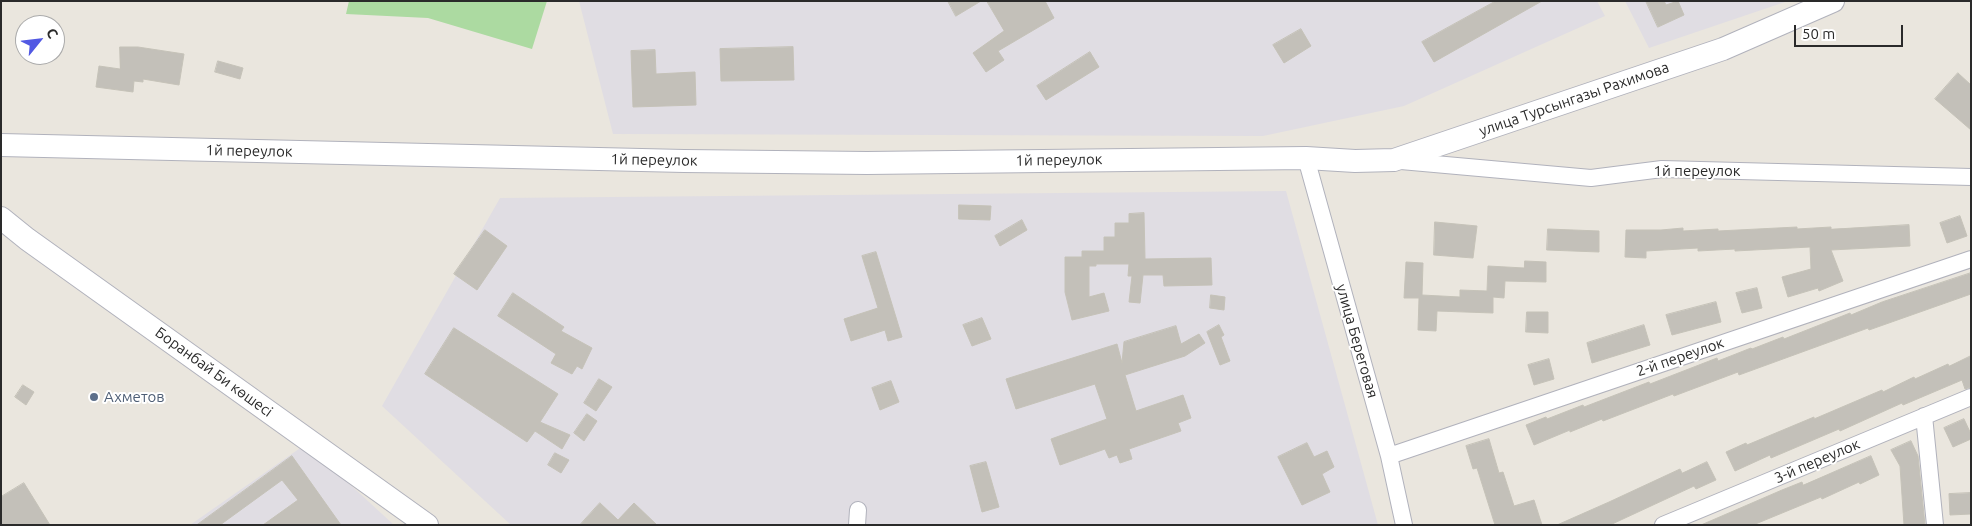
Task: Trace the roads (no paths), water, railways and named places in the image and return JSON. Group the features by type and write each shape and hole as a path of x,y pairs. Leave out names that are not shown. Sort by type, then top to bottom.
{"street":[{"name":"улица Турсынгазы Рахимова","path":"1306,158 1354,161 1394,160 1723,49 1833,1"},
{"name":"1й переулок","path":"1,145 684,161 847,162 1306,158"},
{"name":"улица Береговая","path":"1306,158 1389,456 1404,525"},
{"name":"1й переулок","path":"1394,160 1591,178 1662,169 1971,176"},
{"name":"Боранбай Би көшесі","path":"1,218 427,525"},
{"name":"2-й переулок","path":"1389,456 1971,259"},
{"name":"3-й переулок","path":"1663,525 1971,397"},
{"path":"1924,416 1935,525"}],"place":[{"name":"Ахметов","path":"94,397"}]}
